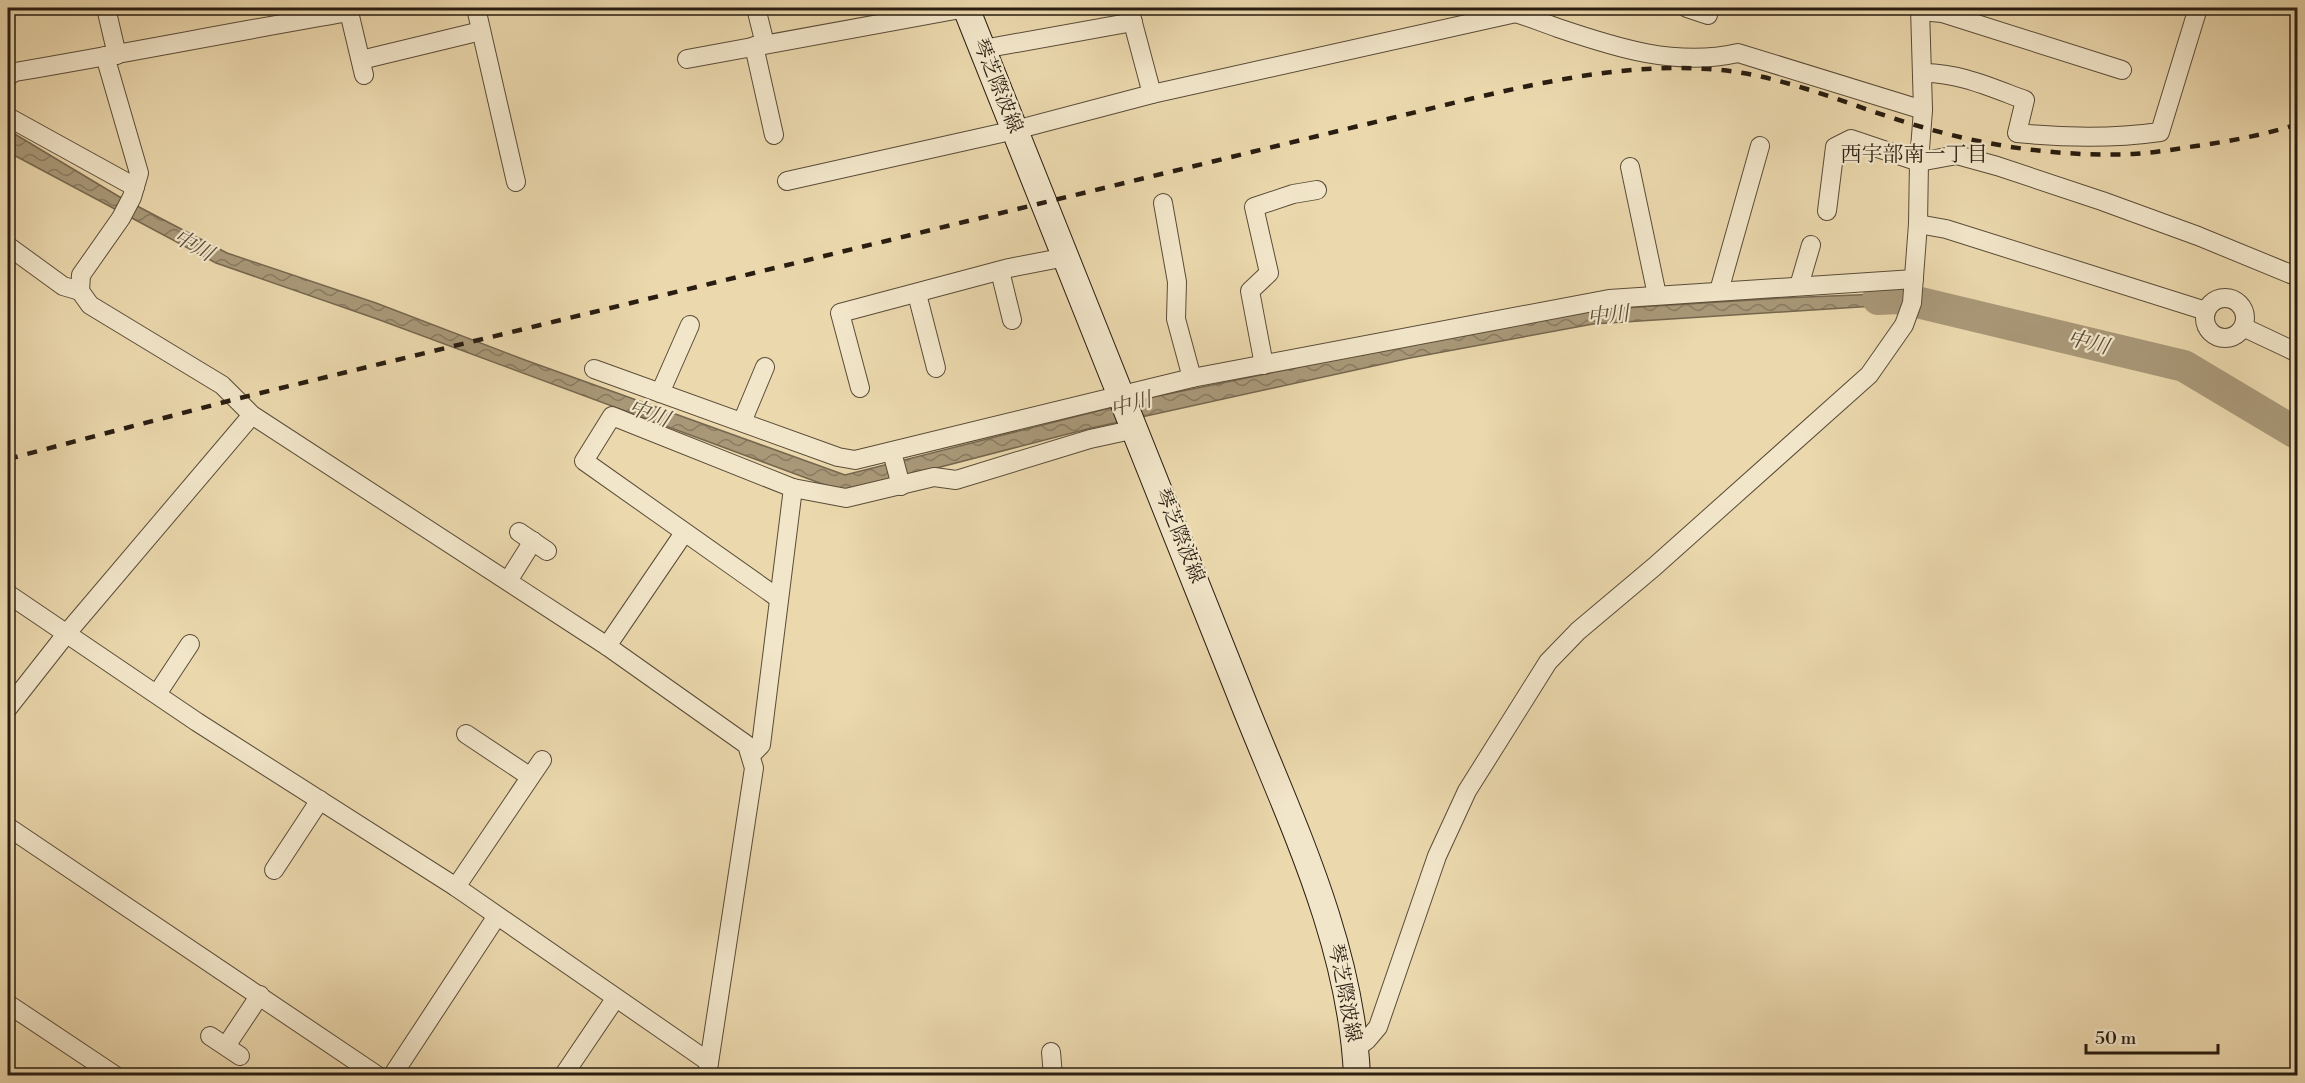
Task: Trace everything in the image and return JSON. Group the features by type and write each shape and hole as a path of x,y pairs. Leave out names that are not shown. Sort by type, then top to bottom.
{"main road":[{"name":"琴芝際波線","path":"966,8 1136,428 1327,916 1350,1014 1357,1076"}],"street":[{"path":"80,291 81,275 121,218 139,173 106,8"},
{"path":"8,76 15,72 300,8"},
{"path":"476,8 516,182"},
{"path":"756,8 774,135"},
{"path":"687,59 966,8"},
{"path":"1494,8 1512,10 1646,54 1671,58 1715,58 1738,53 1923,110"},
{"path":"1687,8 1708,15 1708,8"},
{"path":"1922,73 1937,72 2025,100 2018,133 2121,138 2160,132 2198,8"},
{"path":"1355,1049 1378,1027 1437,856 1467,790 1548,662 1578,631 1654,567 1869,375 1904,325 1912,303 1918,224 1923,110 1920,9 2122,70"},
{"path":"787,181 1512,10"},
{"path":"116,51 349,12 363,68 481,31"},
{"path":"983,49 1131,15 1152,94"},
{"path":"8,117 133,192"},
{"path":"1827,211 1835,147 1851,139 1919,162 1957,155 1997,166 2103,201 2198,236 2298,277"},
{"path":"1719,291 1760,146"},
{"path":"1630,167 1657,296"},
{"path":"1264,365 1250,291 1269,273 1254,207 1293,194 1317,190"},
{"path":"1163,203 1177,282 1176,319 1192,378"},
{"path":"1918,224 1946,229 2206,311"},
{"path":"1799,286 1811,245"},
{"path":"8,246 63,286 80,291 90,305 222,385 252,415 607,646 747,745 754,768 708,1069 615,999 456,887 156,694 8,594"},
{"path":"860,388 840,313 1000,271 1066,257"},
{"path":"1000,271 1012,320"},
{"path":"594,369 838,457 855,460 893,455 1124,398 1192,378 1609,299 1914,279"},
{"path":"917,294 936,368"},
{"path":"2226,297 2238,302 2245,314 2243,327 2235,335 2223,338 2212,333 2205,323 2206,311 2213,301 2226,297"},
{"path":"660,393 690,325"},
{"path":"2243,327 2298,353"},
{"path":"742,422 765,367"},
{"path":"8,708 68,633 252,415"},
{"path":"778,598 584,461 612,416 793,488 846,498 900,483 934,477 956,480 1090,439 1136,428"},
{"path":"893,455 900,483"},
{"path":"751,756 761,745 793,488"},
{"path":"607,646 684,533"},
{"path":"508,581 533,541"},
{"path":"156,694 190,644"},
{"path":"466,734 530,776"},
{"path":"456,887 542,760"},
{"path":"274,870 320,800"},
{"path":"8,827 378,1076"},
{"path":"392,1076 496,916"},
{"path":"210,1036 233,1051 260,995"},
{"path":"563,1076 615,999"},
{"path":"8,1004 116,1076"},
{"path":"1051,1052 1053,1076"}],"water":[{"path":"8,130 118,196 227,253 376,303 525,360 845,475 1153,397 1520,322 1607,309 1782,298 1904,293 1905,304 1593,324 1410,358 1087,429 844,492 377,319 216,263 8,152"}],"waterway":[{"name":"中川","path":"1878,299 1900,298 2184,366 2298,434"}],"railway":[{"path":"8,459 236,399 1474,98 1590,75 1678,68 1736,72 1790,84 1948,134 2026,149 2080,154 2149,153 2235,140 2298,124"}],"district":[{"name":"西宇部南一丁目","path":"1914,155"}]}
